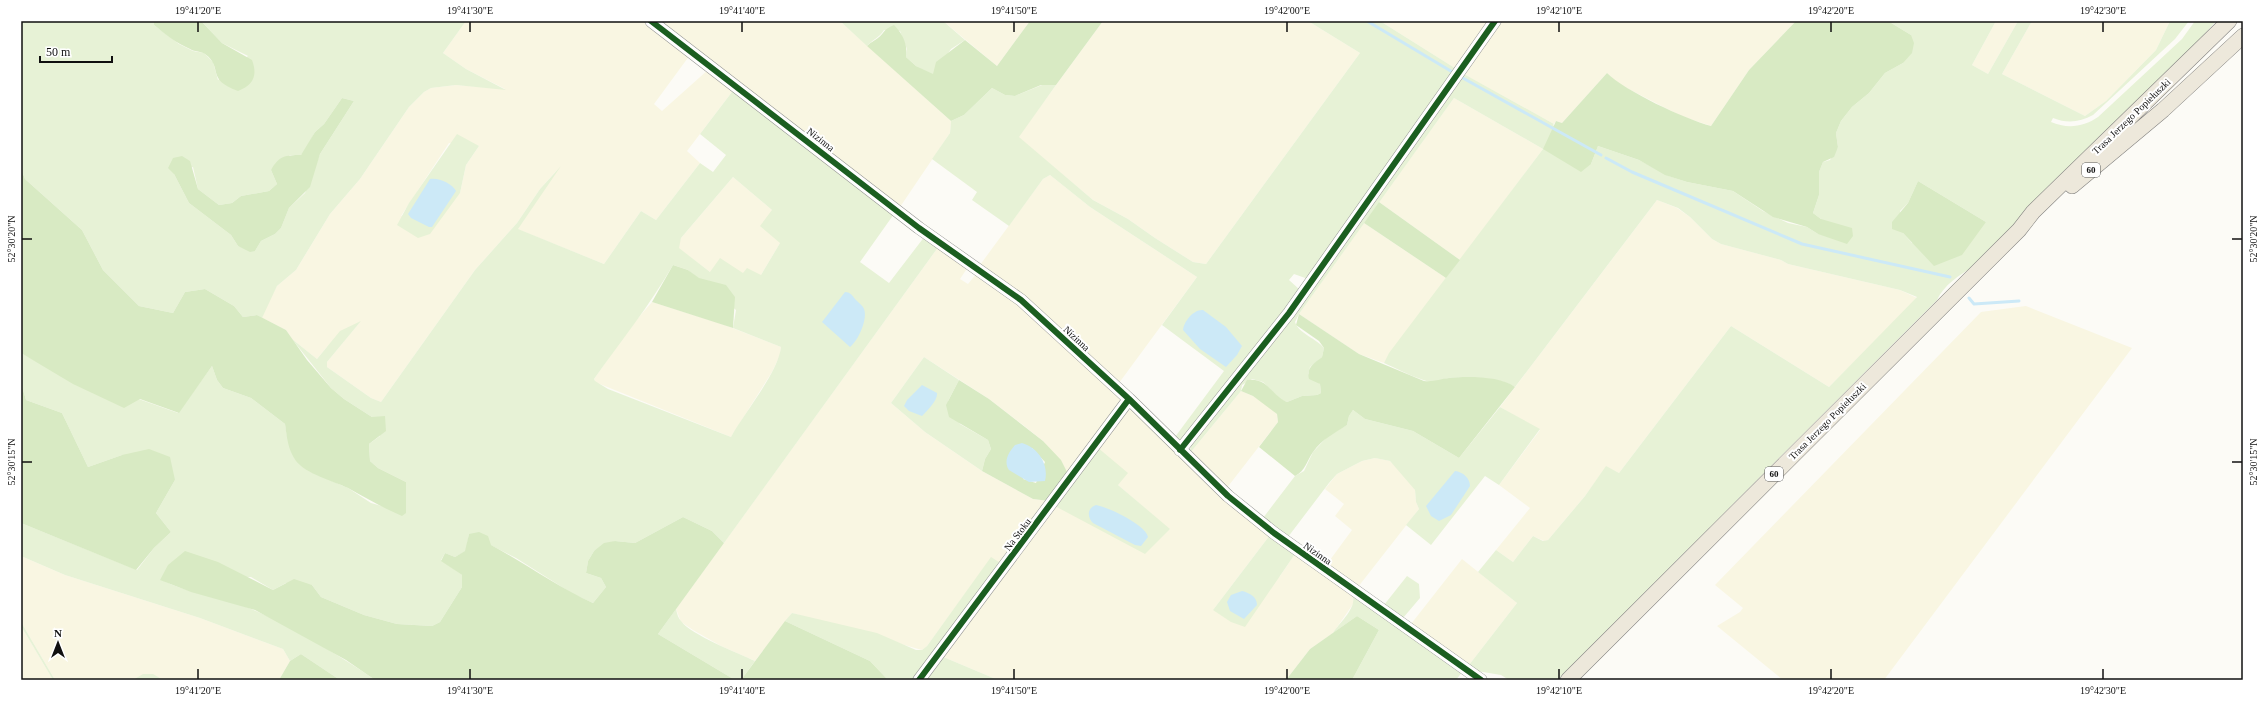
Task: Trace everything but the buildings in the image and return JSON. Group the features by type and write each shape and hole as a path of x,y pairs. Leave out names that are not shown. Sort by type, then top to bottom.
{"main road":[{"name":"Trasa Jerzego Popiełuszki","path":"1568,680 2019,230 2033,212 2078,167 2229,21"},
{"name":"Trasa Jerzego Popiełuszki","path":"2019,230 2039,216 2163,110 2243,36"}],"street":[{"name":"Nizinna","path":"651,21 919,228 1021,300 1129,399 1228,496 1274,533 1481,680"},
{"path":"1180,450 1294,306 1495,21"},
{"name":"Na Stoku","path":"919,680 1129,399"}],"shaded area":[{"path":"466,21 645,21 690,55 654,104 662,111 709,69 735,88 687,151 700,163 656,220 641,211 604,264 517,229 558,169 540,189 517,223 475,270 381,402 371,398 327,367 327,362 360,322 351,327 326,348 317,359 292,339 286,330 262,318 263,312 277,286 296,270 330,214 360,179 409,107 424,92 431,88 456,85 505,89 466,69 443,53","holes":["449,143 479,146 466,165 460,193 401,216"]},
{"path":"660,21 840,21 951,121 950,133 900,207"},
{"path":"943,21 1030,21 997,66"},
{"path":"1103,21 1308,21 1360,53 1206,264 1193,262 1128,219 1093,200 1018,137"},
{"path":"1380,21 1492,21 1458,70"},
{"path":"1500,21 1796,21 1749,70 1711,126 1681,116 1617,83 1607,73 1562,123 1556,121 1554,124 1463,74"},
{"path":"1996,21 2018,21 1988,74 1972,65"},
{"path":"2032,21 2170,21 2156,50 2106,101 2085,116 2002,74"},
{"path":"1454,98 1543,149 1460,260 1379,202"},
{"path":"1050,175 1090,207 1197,277 1119,383 980,265 1043,179"},
{"path":"733,177 772,210 780,243 761,275 710,272 678,248 681,238"},
{"path":"1657,200 1677,208 1690,217 1712,239 1721,244 1781,260 1788,264 1900,290 1917,298 1829,387 1731,326 1619,473 1606,467 1585,496 1548,540 1544,541 1533,536 1513,562 1496,550 1530,508 1499,485 1540,430 1500,407"},
{"path":"1364,223 1446,278 1384,363 1359,354 1299,314"},
{"path":"939,246 968,267 960,279 968,284 977,273 1017,304 1119,396 1121,401 1069,476 1043,441 989,399 924,357 891,403 925,432 982,471 1033,499 1049,501 1002,564 991,558 927,646 922,650 792,613 755,661 721,646 693,630 681,622 676,609"},
{"path":"652,302 722,324 781,347 780,355 772,372 731,437 595,382 594,379 632,325"},
{"path":"2026,306 2132,348 1884,680 1783,680 1717,626 1740,612 1743,608 1715,585 1981,312"},
{"path":"1241,391 1253,396 1272,409 1277,414 1278,422 1226,489 1190,453"},
{"path":"1132,410 1270,535 1213,610 1280,576 1295,554 1353,596 1354,602 1333,633 1310,649 1286,680 998,680 941,656 1053,505 1170,530 1118,485 1097,447 1127,411"},
{"path":"1375,458 1390,461 1408,480 1415,490 1416,502 1419,509 1358,587 1327,564 1352,530 1335,516 1344,504 1325,489 1337,474 1362,461"},
{"path":"21,556 65,575 200,618 283,649 290,661 279,680 163,680 160,678 55,680 21,622"},
{"path":"1462,559 1517,603 1469,665 1411,624"},
{"path":"21,626 53,680 21,680"}],"green space":[{"path":"21,21 154,21 154,25 179,44 193,51 204,53 213,62 218,80 248,56 222,43 201,21 466,21 443,53 466,69 506,90 456,85 431,88 424,92 409,107 360,179 330,214 296,270 277,286 262,318 257,315 243,317 234,306 205,289 185,292 173,313 139,306 103,270 82,230 25,179 21,169","holes":["342,98 354,101 320,154 305,193 289,208 281,228 275,234 261,241 255,251 238,246 231,235 189,203 174,174 193,167 198,189 219,205 232,203 241,196 269,191 277,184 271,170 290,155 301,155 315,132 324,124"]},
{"path":"154,21 201,21 222,43 252,60 254,75 251,83 238,91 228,87 218,78 211,59 202,52 192,50 175,41 154,25"},
{"path":"840,21 943,21 965,40 951,49 933,75 916,66 906,57 907,49 900,31 884,30 867,46"},
{"path":"1030,21 1103,21 1056,85 1041,85 1015,96 1005,95 992,88 964,115 951,121 867,46 880,36 887,28 894,25 904,40 906,57 916,66 933,74 936,62 965,40 997,66"},
{"path":"1308,21 1380,21 1458,70 1376,179 1308,279 1294,274 1289,280 1300,290 1183,440 1175,437 1224,371 1162,325 1197,277 1090,207 1050,175 1043,179 1009,226 972,200 977,192 932,159 950,133 951,121 964,115 992,88 1005,95 1015,96 1042,85 1056,85 1019,137 1093,200 1128,219 1193,262 1206,264 1360,53"},
{"path":"1796,21 1888,21 1911,35 1914,43 1912,53 1903,63 1885,73 1869,93 1852,107 1841,121 1836,133 1838,147 1834,157 1823,162 1819,172 1819,195 1813,213 1821,219 1852,228 1853,236 1847,244 1818,234 1807,227 1773,217 1733,191 1687,182 1665,175 1639,160 1598,146 1591,164 1581,172 1543,149 1556,121 1562,123 1607,73 1627,88 1656,104 1711,126 1749,70"},
{"path":"1888,21 1996,21 1972,65 1988,74 2018,21 2032,21 2002,74 2085,116 2106,101 2156,50 2170,21 2189,21 2175,39 2093,115 2069,122 2053,118 2051,122 2063,126 2075,126 2087,123 2098,117 2182,39 2195,21 2216,21 2192,48 1973,267 1957,277 1948,285 1937,300 1557,680 1509,680 1501,675 1477,671 1469,665 1517,603 1478,572 1496,550 1513,562 1533,536 1543,541 1548,540 1585,496 1606,466 1619,473 1731,326 1829,387 1917,297 1900,290 1788,264 1781,260 1721,244 1712,239 1690,217 1678,208 1657,200 1515,387 1492,379 1455,377 1433,382 1423,380 1409,374 1384,363 1389,353 1543,149 1454,98 1299,314 1295,322 1300,330 1317,341 1324,348 1322,357 1310,367 1308,374 1320,384 1321,393 1317,395 1302,396 1287,402 1281,400 1263,382 1252,379 1242,385 1241,391 1190,453 1191,442 1462,73 1554,124 1553,125 1591,164 1598,146 1639,160 1669,176 1687,182 1733,191 1763,211 1788,223 1807,227 1818,234 1821,219 1813,213 1819,195 1819,172 1823,162 1830,160 1838,147 1836,133 1841,121 1852,107 1869,93 1885,73 1903,63 1911,35","holes":["1918,181 1986,222 1912,243 1903,233 1900,211 1908,203"]},
{"path":"735,88 894,214 860,262 889,283 925,236 939,246 724,543 712,531 683,517 635,543 615,541 594,551 588,561 586,573 601,578 606,587 593,603 573,594 516,558 469,534 466,551 455,557 445,553 441,560 462,575 462,587 440,622 432,626 397,624 364,615 321,597 312,585 286,583 273,590 251,577 160,579 183,589 232,602 256,611 317,643 375,680 340,680 301,654 290,661 283,649 200,618 65,575 21,556 21,523 137,570 154,548 171,532 156,513 175,480 122,455 88,467 62,413 26,400 21,383 21,353 43,365 178,413 212,366 217,380 223,388 251,398 285,424 287,436 318,475 348,488 371,503 406,513 406,482 378,468 370,461 369,444 380,436 372,417 344,399 331,388 292,339 317,359 340,331 361,321 327,362 327,367 371,398 381,402 475,270 517,223 540,189 561,166 518,229 604,264 641,211 656,220 700,163 713,172 726,155 700,134","holes":["733,177 772,210 760,226 780,243 761,275 747,268 743,273 720,258 710,272 679,248 681,238","673,265 688,270 736,310 733,328 781,347 774,369 731,437 608,389 594,379 645,309"]},
{"path":"342,98 354,101 320,154 310,187 289,208 281,228 275,234 261,241 255,251 250,252 238,246 231,235 189,203 174,174 168,168 173,158 182,156 190,161 198,189 219,205 232,203 241,196 269,191 277,184 271,170 274,165 283,157 301,155 315,132 324,124"},
{"path":"457,134 479,146 466,165 460,193 430,234 418,238 397,225 409,203"},
{"path":"21,169 25,179 82,230 103,270 139,306 173,313 185,292 205,289 234,306 243,317 257,315 286,330 307,360 331,388 344,399 372,417 385,416 386,431 369,444 370,461 378,468 406,482 406,513 402,516 395,513 348,488 320,477 300,466 293,457 287,439 285,424 251,398 223,388 217,380 212,366 179,413 140,399 124,408 73,384 21,353"},
{"path":"1918,181 1986,222 1962,255 1934,266 1903,233 1892,229 1892,222 1908,203"},
{"path":"1379,202 1460,260 1446,278 1364,223"},
{"path":"673,265 688,270 699,278 726,285 735,297 733,328 652,302"},
{"path":"1299,314 1359,354 1424,381 1434,381 1456,377 1474,377 1493,379 1509,383 1515,387 1459,458 1413,431 1365,419 1353,410 1349,416 1347,425 1320,443 1304,468 1295,476 1259,447 1278,422 1277,414 1253,396 1241,391 1247,380 1254,380 1265,384 1277,396 1287,402 1302,396 1317,395 1321,393 1320,384 1309,379 1308,375 1311,366 1322,357 1324,348 1319,341 1296,325"},
{"path":"924,357 959,380 948,401 960,424 988,440 991,449 985,459 982,471 925,432 891,403"},
{"path":"959,380 989,399 1043,441 1061,460 1069,476 1049,501 1033,499 982,471 985,459 991,449 988,440 949,417 946,405","holes":["1032,448 1045,462 1036,483 1023,479"]},
{"path":"21,383 26,400 62,413 88,467 122,455 149,449 170,457 175,480 156,513 171,532 154,548 136,570 21,523"},
{"path":"1500,407 1540,429 1499,485 1485,476 1431,545 1406,525 1419,509 1416,502 1415,490 1390,461 1375,458 1362,461 1337,474 1288,537 1263,518 1295,476 1304,471 1313,452 1328,436 1347,425 1349,416 1353,410 1365,419 1413,431 1459,458"},
{"path":"1097,447 1128,473 1118,485 1170,529 1145,554 1053,505"},
{"path":"683,517 712,531 724,543 658,634 735,680 375,680 346,660 255,610 191,592 160,580 168,565 185,551 218,562 273,590 294,579 312,585 321,597 364,615 397,624 432,626 440,622 462,587 462,575 441,561 445,553 455,557 465,551 469,534 479,532 488,536 491,545 567,590 593,603 606,587 601,578 586,573 588,561 594,551 604,543 615,541 635,543"},
{"path":"1270,535 1295,554 1245,627 1231,622 1213,610"},
{"path":"991,557 1002,564 916,680 888,680 870,661 785,621 792,613 877,633 916,650 922,650 927,646"},
{"path":"1407,576 1419,584 1420,598 1403,618 1384,605"},
{"path":"1353,596 1463,671 1456,680 1352,680 1379,630 1357,616 1333,633 1350,611"},
{"path":"676,609 680,620 694,632 755,661 741,680 735,680 658,634"},
{"path":"1357,616 1379,630 1352,680 1286,680 1310,649"},
{"path":"785,621 870,661 888,680 741,680"},
{"path":"21,622 55,680 53,680 21,626"},
{"path":"301,654 340,680 279,680 290,661"},
{"path":"941,656 998,680 923,680"},
{"path":"143,674 153,674 163,680 133,680"}],"water":[{"path":"430,179 437,179 445,182 452,186 456,191 432,227 411,218 408,214"},
{"path":"845,292 851,294 862,305 865,313 862,330 850,347 822,322"},
{"path":"1203,310 1226,327 1242,346 1237,355 1226,367 1200,349 1183,330 1185,323 1190,316 1196,311"},
{"path":"922,385 937,393 937,396 922,416 909,411 904,406 907,400"},
{"path":"1022,443 1028,445 1038,453 1044,463 1046,475 1045,481 1029,482 1009,470 1007,467 1009,454 1015,445"},
{"path":"1455,471 1466,476 1469,480 1470,486 1451,515 1439,521 1431,516 1426,506"},
{"path":"1096,505 1102,506 1126,517 1141,527 1146,532 1148,537 1141,546 1135,545 1093,523 1089,513 1091,508"},
{"path":"1242,591 1248,593 1257,602 1257,605 1244,619 1230,611 1227,602 1231,595"}],"waterway":[{"path":"1367,21 1454,73"},
{"path":"1461,77 1601,155"},
{"path":"1606,158 1632,172 1802,244 1950,277"},
{"path":"1969,298 1974,304 2019,301"}],"cycle path":[{"path":"651,21 919,228 1021,300 1129,399 1228,496 1274,533 1481,680"},
{"path":"1180,450 1289,313 1495,21"},
{"path":"919,680 1129,399"}]}
